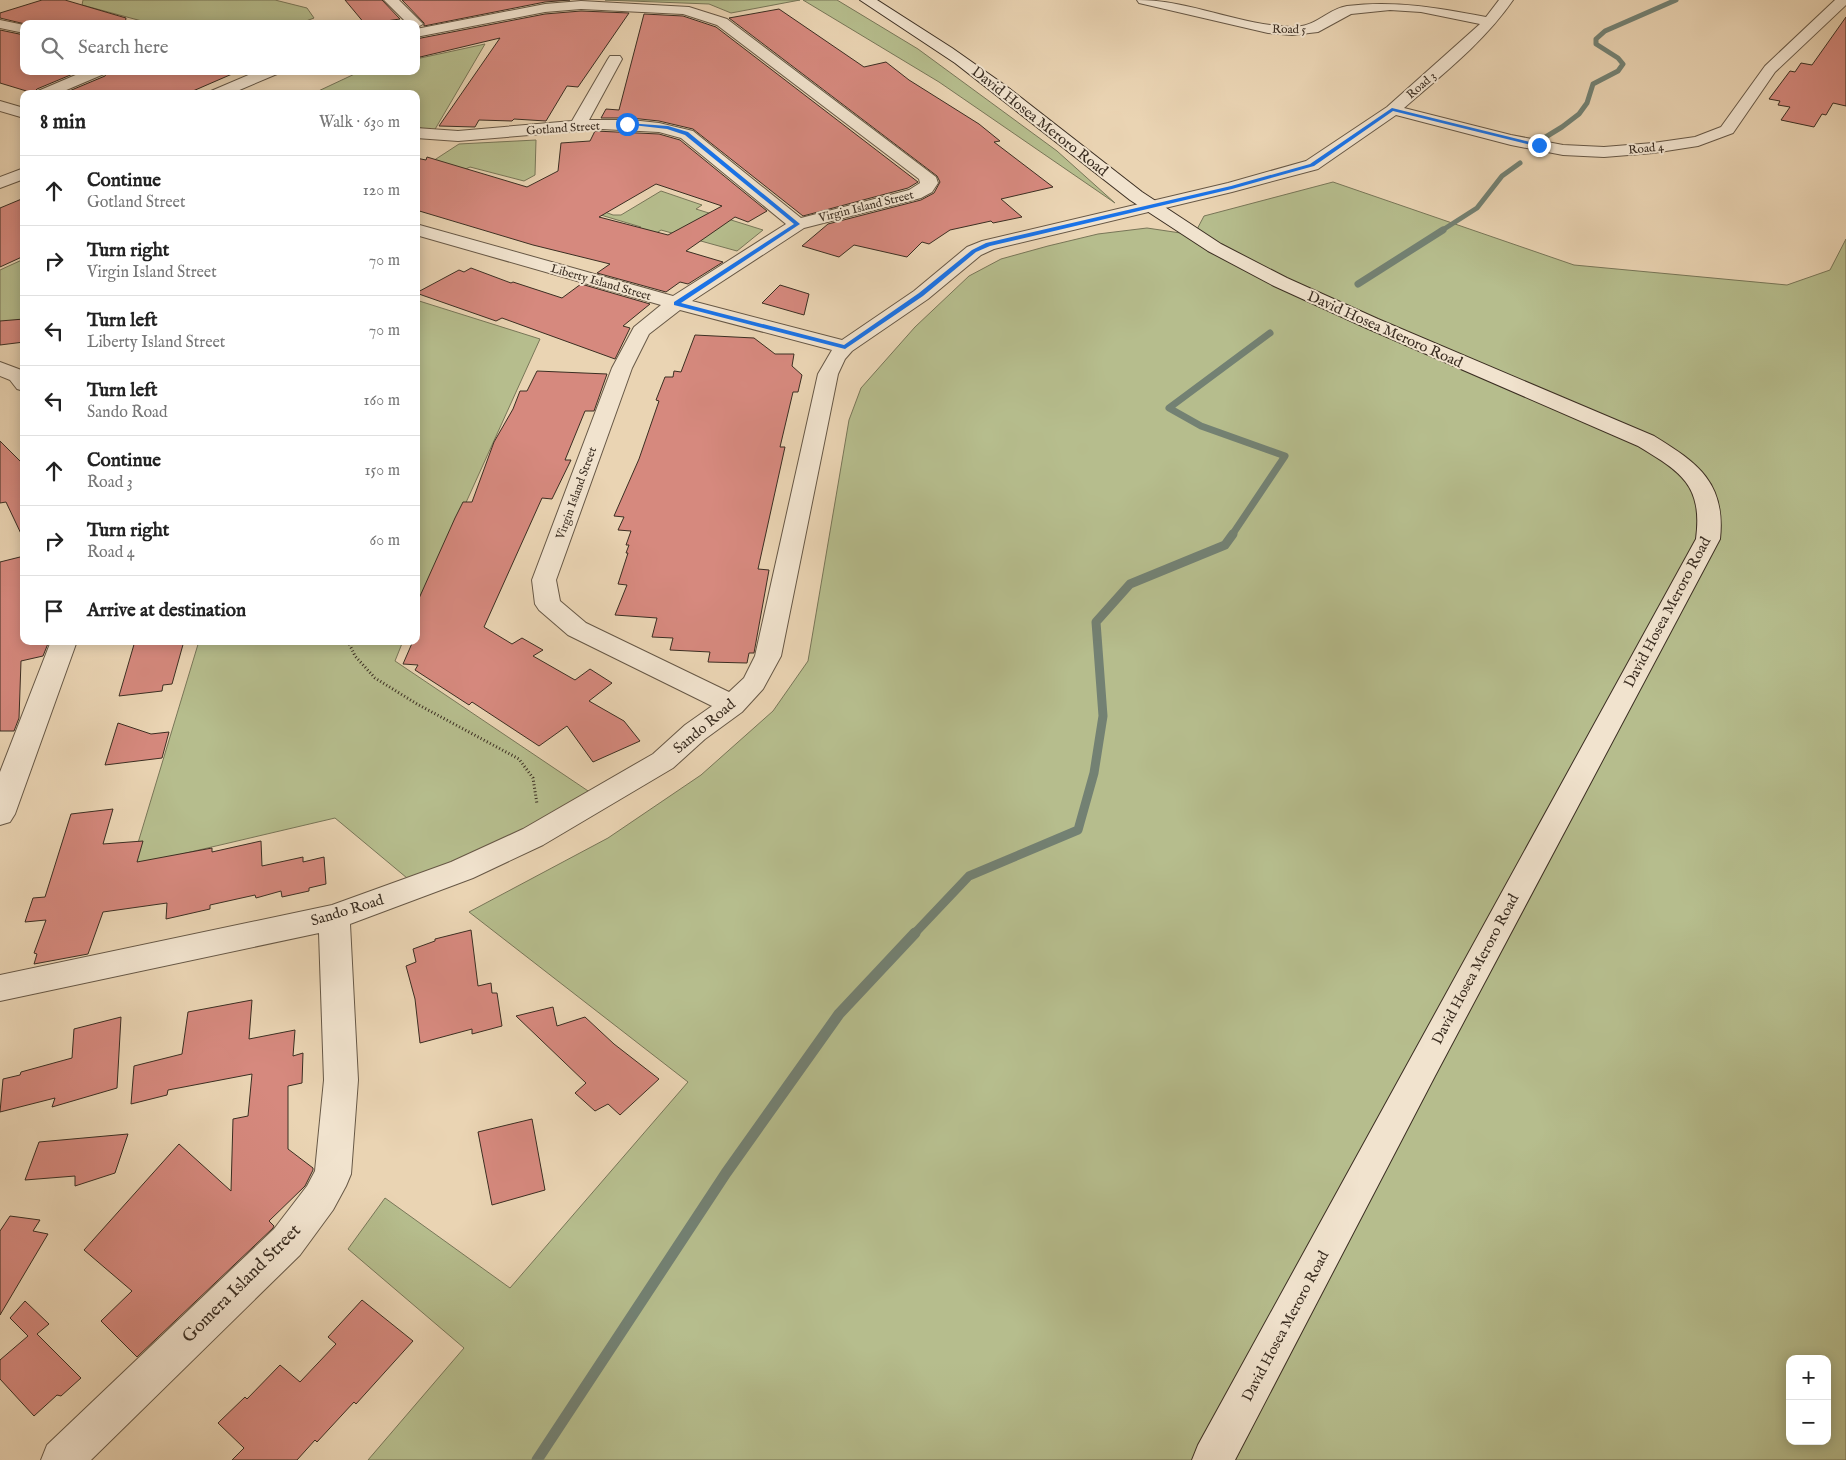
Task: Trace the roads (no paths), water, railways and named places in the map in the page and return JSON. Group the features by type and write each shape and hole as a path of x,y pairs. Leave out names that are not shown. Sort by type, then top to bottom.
{"street":[{"path":"391,0 410,20"},
{"name":"David Hosea Meroro Road","path":"867,0 916,29 972,68 1151,207 1203,240 1332,306 1455,361 1646,441 1667,454 1700,484 1707,496 1711,516 1708,539 1427,1058 1213,1460"},
{"name":"Road 5","path":"1144,0 1268,29 1292,31 1313,29 1348,10 1390,6 1421,8 1490,22"},
{"name":"Road 3","path":"1151,207 1312,165 1392,110 1490,22 1506,0"},
{"name":"Road 4","path":"1392,110 1511,140 1563,150 1614,151 1654,148 1698,141 1727,130 1770,68 1843,0"},
{"name":"Virgin Island Street","path":"420,28 545,8 581,5 684,10 722,22 927,177 929,183 926,188 916,194 798,224 676,304 641,331 622,368 544,580 548,604 578,629 732,705"},
{"path":"0,24 20,29"},
{"path":"578,125 615,59"},
{"path":"53,90 90,75"},
{"path":"226,90 262,75"},
{"path":"235,86 250,90"},
{"path":"4,107 20,103"},
{"path":"4,107 20,112"},
{"name":"Gotland Street","path":"420,132 456,136 578,125 648,125 668,128 687,134 798,224"},
{"path":"0,183 20,175"},
{"name":"Sando Road","path":"0,988 334,917 462,870 533,837 663,761 695,732 732,705 754,683 768,656 828,374 836,358 845,347 921,294 974,251 988,244 1151,207"},
{"name":"Liberty Island Street","path":"420,230 676,304 845,347"},
{"path":"0,368 18,376 20,379"},
{"path":"0,814 6,776 62,645"},
{"name":"Gomera Island Street","path":"62,1460 287,1242 320,1198 334,1174 341,1080 334,917"}],"waterway":[{"path":"1544,138 1579,114 1587,103 1593,84 1618,71 1623,64 1618,58 1596,44 1596,39 1605,31 1676,0"},
{"path":"1441,231 1477,208 1502,176 1520,163"},
{"path":"1358,284 1443,230"},
{"path":"1232,535 1285,456 1201,426 1169,408 1270,333"},
{"path":"914,934 969,876 1078,830 1094,773 1103,716 1096,622 1130,584 1225,545 1233,534"},
{"path":"537,1460 726,1173 839,1014 915,933"}]}
